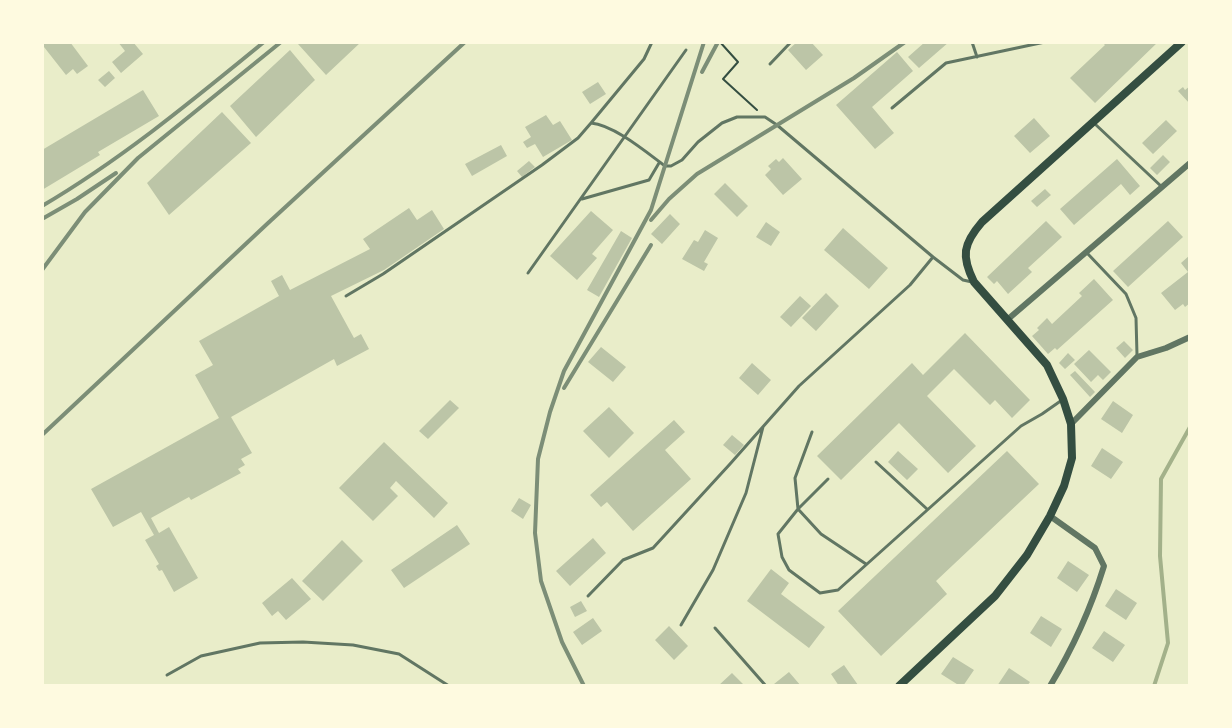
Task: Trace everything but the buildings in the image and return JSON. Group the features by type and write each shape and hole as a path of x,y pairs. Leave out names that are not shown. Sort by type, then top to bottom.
{"main road":[{"path":"899,686 994,596 1026,555 1050,516 1064,486 1072,458 1071,424 1064,399 1047,366 974,282 967,268 965,256 968,242 981,222 1182,42"}],"street":[{"path":"1007,320 1190,163"},
{"path":"1071,424 1137,357 1166,348 1190,337"},
{"path":"1050,516 1095,548 1104,566 1095,595 1071,649 1050,686"}],"lane":[{"path":"346,296 392,268 578,138 644,59 652,42"},
{"path":"770,64 791,42"},
{"path":"972,42 977,57"},
{"path":"892,108 946,63 1044,42"},
{"path":"528,273 686,50"},
{"path":"591,123 598,123 625,137 665,166 671,166 682,160 698,142 722,123 737,117 765,117 933,257 963,280 974,282"},
{"path":"1094,122 1163,188"},
{"path":"581,200 649,180 659,162"},
{"path":"1086,252 1126,294 1136,318 1137,357"},
{"path":"588,596 623,560 653,548 799,386 910,285 933,257"},
{"path":"828,480 798,509 777,534 782,557 789,570 820,593 838,590 1021,426 1064,399"},
{"path":"681,625 713,570 746,493 764,426"},
{"path":"812,432 795,478 798,509 821,534 866,564"},
{"path":"876,462 927,509"},
{"path":"715,628 766,686"},
{"path":"167,675 201,656 260,644 303,642 353,645 399,654 449,686"}],"path":[{"path":"720,42 738,62 723,79 765,117"}],"waterway":[{"path":"1154,686 1168,643 1160,556 1161,479 1190,427"}],"railway":[{"path":"42,206 129,149 264,42"},
{"path":"42,270 85,212 138,158 281,42"},
{"path":"42,435 465,42"},
{"path":"584,686 562,642 541,581 535,533 538,459 550,412 564,371 651,210 704,42"},
{"path":"702,72 718,42"},
{"path":"651,220 669,199 697,174 854,78 905,42"},
{"path":"42,219 116,173"},
{"path":"564,388 651,245"}]}
